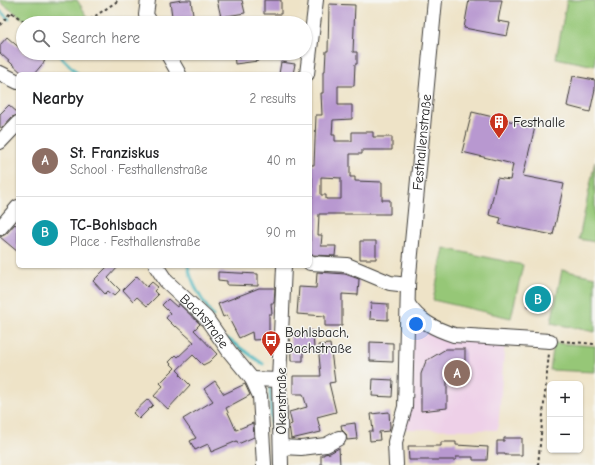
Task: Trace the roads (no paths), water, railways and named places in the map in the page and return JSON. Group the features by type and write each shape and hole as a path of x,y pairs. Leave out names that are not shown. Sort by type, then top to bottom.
{"street":[{"path":"147,16 148,0"},
{"path":"312,33 316,0"},
{"name":"Festhallenstraße","path":"396,465 394,442 405,407 408,285 435,0"},
{"path":"171,60 178,72"},
{"path":"307,72 309,60"},
{"path":"0,73 16,81"},
{"path":"0,142 16,125"},
{"path":"0,228 16,209"},
{"path":"312,263 346,266 390,283 408,285"},
{"name":"Bachstraße","path":"157,268 166,281 206,318 229,351 252,379 260,396 264,465"},
{"name":"Okenstraße","path":"281,465 279,380 284,268"},
{"path":"408,304 421,320 454,335 550,341"},
{"path":"252,379 279,380"},
{"path":"281,447 301,448 326,445 339,438"}],"waterway":[{"path":"0,11 9,19"},
{"path":"64,60 76,72"},
{"path":"189,268 201,298 213,316"},
{"path":"228,339 263,364"},
{"path":"270,388 273,465"}],"place":[{"name":"Festhalle","path":"499,139"},
{"name":"TC-Bohlsbach","path":"538,299"},
{"name":"Bohlsbach, Bachstraße","path":"271,357"},
{"name":"St. Franziskus","path":"457,373"}]}
